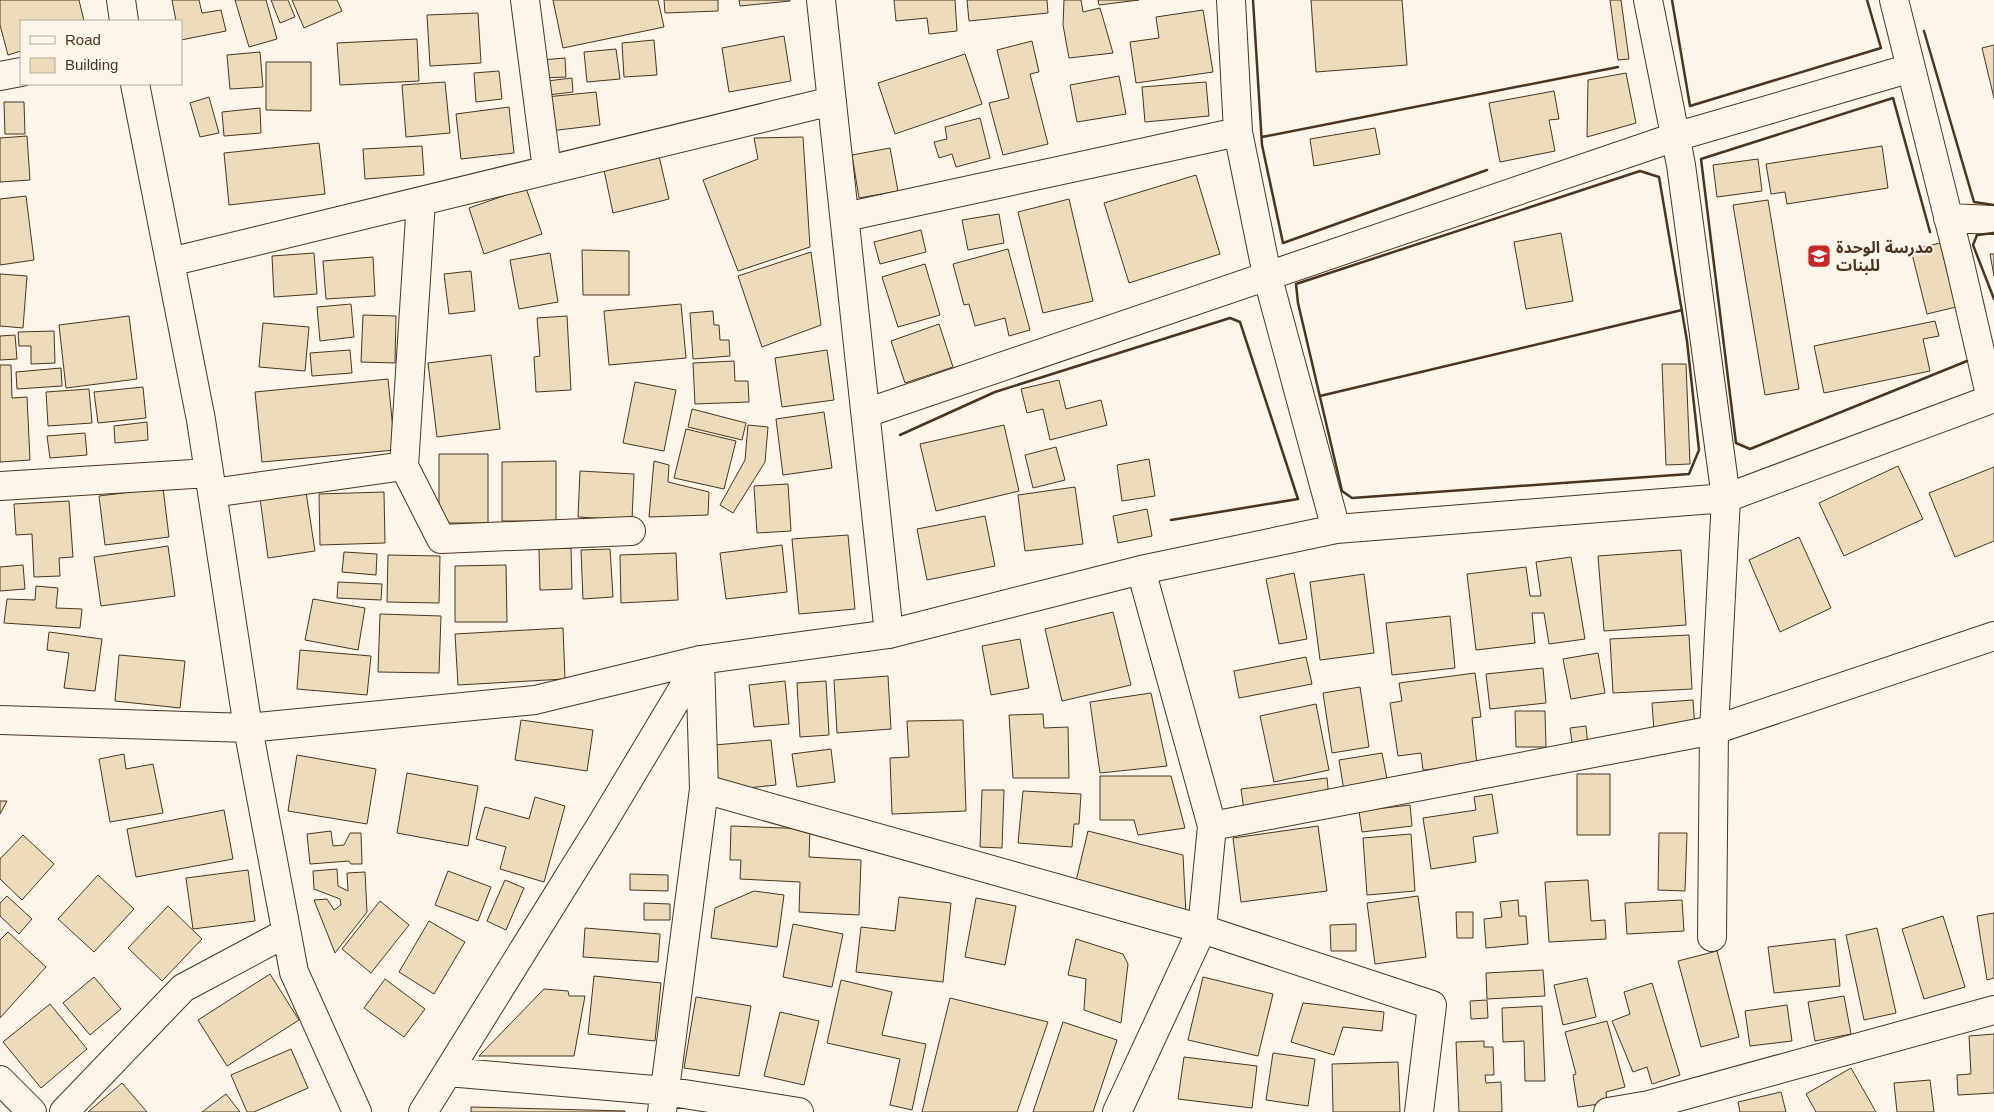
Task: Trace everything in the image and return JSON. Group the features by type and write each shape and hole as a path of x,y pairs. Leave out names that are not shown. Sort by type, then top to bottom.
{"street":[{"path":"121,0 124,20"},
{"path":"525,0 548,170"},
{"path":"822,0 889,634"},
{"path":"1230,0 1238,132 1267,275 1336,530"},
{"path":"1648,0 1681,165 1726,498 1714,730 1712,937"},
{"path":"0,720 248,728 535,700 700,660 889,634 1141,570 1336,530 1726,498 1992,398 1894,0"},
{"path":"866,412 1675,136 1911,68"},
{"path":"0,76 20,72"},
{"path":"135,85 201,420 248,728 294,972 357,1112"},
{"path":"170,262 832,101"},
{"path":"844,217 1238,132"},
{"path":"421,201 404,466 441,539 631,531"},
{"path":"1948,218 1994,220"},
{"path":"0,486 211,483 404,466"},
{"path":"1117,1112 1202,929 1212,826 1141,570"},
{"path":"1212,826 1714,730 1994,636"},
{"path":"664,1102 704,789 700,660"},
{"path":"423,1112 603,822 700,660"},
{"path":"704,789 1202,929 1432,1005 1419,1112"},
{"path":"64,1112 183,988 286,933"},
{"path":"1608,1112 1650,1108 1994,1010"},
{"path":"448,1072 664,1102 799,1112"},
{"path":"0,1080 32,1112"}],"building":[{"path":"0,0 79,0 84,20 20,20 20,51 8,55 0,25"},
{"path":"172,0 199,0 202,13 221,10 226,31 182,40 182,20 176,20"},
{"path":"235,0 266,0 277,39 249,47"},
{"path":"271,0 288,0 295,17 280,23"},
{"path":"292,0 337,0 342,11 304,28"},
{"path":"553,0 658,0 664,27 563,48"},
{"path":"664,0 718,0 718,11 665,13"},
{"path":"739,0 790,0 790,1 740,6"},
{"path":"894,0 955,0 957,31 929,34 927,18 896,21"},
{"path":"967,0 1047,0 1048,13 969,21"},
{"path":"1064,0 1081,0 1083,12 1100,8 1113,53 1069,58 1063,25"},
{"path":"1098,0 1139,0 1099,5"},
{"path":"1311,0 1402,0 1407,65 1316,72"},
{"path":"1610,0 1621,0 1629,59 1618,60"},
{"path":"1203,10 1213,72 1136,83 1130,42 1159,38 1156,17"},
{"path":"478,13 481,63 430,66 427,15"},
{"path":"784,36 791,81 729,92 722,48"},
{"path":"417,39 419,81 340,85 337,43"},
{"path":"654,40 657,75 624,77 622,43"},
{"path":"1032,41 1039,72 1030,74 1048,144 1003,155 989,103 1009,98 997,50"},
{"path":"1994,45 1994,98 1982,48"},
{"path":"616,49 620,79 587,82 584,52"},
{"path":"260,52 263,87 230,89 227,55"},
{"path":"965,54 982,104 895,134 878,83"},
{"path":"565,58 566,77 541,78 541,60"},
{"path":"266,62 311,62 311,111 266,110"},
{"path":"499,71 502,99 476,102 474,73"},
{"path":"1626,73 1636,123 1587,137 1588,80"},
{"path":"1119,76 1126,114 1077,122 1070,85"},
{"path":"572,78 573,92 548,95 547,81"},
{"path":"445,82 450,133 406,137 402,85"},
{"path":"1206,82 1209,116 1145,122 1142,87"},
{"path":"1554,91 1559,119 1549,120 1555,151 1500,162 1489,103"},
{"path":"596,92 600,125 550,131 546,97"},
{"path":"209,97 219,133 200,137 190,103"},
{"path":"4,102 24,102 25,134 5,134"},
{"path":"509,107 514,153 461,159 456,114"},
{"path":"260,108 261,133 224,136 222,112"},
{"path":"980,118 990,158 956,167 952,154 939,158 934,142 947,139 945,127"},
{"path":"1375,128 1380,154 1314,166 1310,139"},
{"path":"27,136 30,180 0,182 0,138"},
{"path":"803,137 810,247 738,271 703,180 758,159 754,138"},
{"path":"319,143 325,194 229,205 224,153"},
{"path":"422,146 424,175 365,179 363,149"},
{"path":"1882,146 1888,188 1787,204 1785,192 1771,194 1766,164"},
{"path":"890,148 898,191 859,198 852,155"},
{"path":"658,152 669,199 613,213 603,165"},
{"path":"1758,159 1762,191 1717,197 1713,165"},
{"path":"1196,175 1220,254 1129,283 1104,203"},
{"path":"526,188 542,234 484,254 469,208"},
{"path":"26,196 34,260 0,265 0,199"},
{"path":"1069,199 1093,301 1043,313 1018,212"},
{"path":"1768,200 1799,389 1765,395 1733,205"},
{"path":"999,214 1004,243 968,250 962,220"},
{"path":"921,230 926,252 880,264 874,242"},
{"path":"1561,233 1573,301 1526,309 1514,242"},
{"path":"1940,243 1956,307 1927,314 1911,250"},
{"path":"1008,249 1030,330 1009,336 1005,318 975,326 969,304 964,305 953,264"},
{"path":"582,250 629,251 629,295 583,295"},
{"path":"811,252 821,325 762,347 738,276"},
{"path":"314,253 317,294 274,297 272,256"},
{"path":"550,253 558,302 519,309 510,260"},
{"path":"1990,254 1994,254 1994,276"},
{"path":"373,257 375,296 326,299 323,261"},
{"path":"925,264 940,315 898,327 882,277"},
{"path":"471,271 475,311 449,314 444,274"},
{"path":"0,274 27,276 23,328 0,326"},
{"path":"351,304 354,337 320,341 317,307"},
{"path":"681,304 686,358 609,365 604,311"},
{"path":"713,311 714,325 719,325 720,340 729,340 730,356 693,359 690,313"},
{"path":"363,315 396,316 395,363 361,362"},
{"path":"129,316 137,379 66,388 59,325"},
{"path":"567,316 571,390 536,392 534,357 540,356 537,318"},
{"path":"1935,321 1939,336 1923,339 1930,371 1824,393 1814,346"},
{"path":"263,323 309,327 305,371 259,367"},
{"path":"939,324 953,367 905,383 891,341"},
{"path":"54,331 55,363 31,364 31,346 19,346 18,332"},
{"path":"15,335 17,359 0,360 0,336"},
{"path":"350,350 352,373 312,376 310,353"},
{"path":"827,350 834,400 782,407 775,358"},
{"path":"491,355 500,429 437,437 428,363"},
{"path":"734,361 735,381 748,381 749,402 695,404 693,363"},
{"path":"1662,364 1686,364 1690,464 1666,465"},
{"path":"0,365 11,365 12,398 27,397 30,460 0,462"},
{"path":"61,368 62,386 17,389 16,372"},
{"path":"388,379 395,450 262,462 255,392"},
{"path":"1059,380 1066,409 1101,400 1107,425 1050,440 1043,409 1027,413 1021,389"},
{"path":"635,382 676,390 664,451 623,443"},
{"path":"143,387 146,418 98,423 94,392"},
{"path":"89,389 92,423 48,426 46,392"},
{"path":"692,409 746,423 742,440 688,427"},
{"path":"824,412 832,468 783,475 776,419"},
{"path":"147,422 148,440 115,443 114,426"},
{"path":"748,425 768,427 765,462 733,513 720,505 745,460"},
{"path":"1004,425 1019,491 936,511 920,444"},
{"path":"686,429 736,441 724,489 674,478"},
{"path":"85,433 87,455 50,458 47,436"},
{"path":"1056,447 1065,480 1033,488 1025,455"},
{"path":"439,454 488,454 488,523 439,523"},
{"path":"1149,459 1155,496 1122,501 1117,465"},
{"path":"556,461 556,521 502,521 502,462"},
{"path":"654,461 669,465 668,482 709,492 708,515 649,517"},
{"path":"1898,466 1923,519 1844,556 1819,503"},
{"path":"1994,467 1994,541 1955,557 1929,493"},
{"path":"580,471 634,474 632,520 578,517"},
{"path":"788,484 791,531 757,533 754,486"},
{"path":"1075,487 1083,544 1025,551 1018,495"},
{"path":"163,488 169,537 105,545 99,496"},
{"path":"306,492 315,551 268,558 260,498"},
{"path":"384,492 385,543 320,545 319,494"},
{"path":"69,501 73,557 59,558 60,576 34,577 32,534 16,535 14,504"},
{"path":"1147,509 1152,536 1118,543 1113,516"},
{"path":"985,516 995,566 927,580 917,529"},
{"path":"848,535 855,609 799,614 792,539"},
{"path":"1799,537 1831,608 1780,632 1749,560"},
{"path":"782,545 787,592 726,599 720,553"},
{"path":"168,546 175,596 101,606 94,557"},
{"path":"571,548 572,589 540,590 539,549"},
{"path":"610,549 613,597 583,599 581,550"},
{"path":"1681,550 1686,625 1604,631 1598,556"},
{"path":"344,552 377,554 376,575 342,572"},
{"path":"676,553 678,600 621,603 620,555"},
{"path":"388,555 440,556 439,603 387,602"},
{"path":"1571,557 1585,639 1549,644 1544,613 1532,613 1535,643 1476,650 1467,574 1526,567 1530,596 1541,596 1536,562"},
{"path":"23,565 25,589 0,591 0,567"},
{"path":"506,565 507,622 455,622 455,566"},
{"path":"1294,573 1307,639 1279,644 1266,579"},
{"path":"1364,574 1374,653 1320,660 1310,582"},
{"path":"338,582 382,584 381,600 337,598"},
{"path":"36,586 58,588 56,608 82,609 80,628 4,623 7,599 35,600"},
{"path":"313,599 365,608 358,650 305,640"},
{"path":"1113,612 1131,685 1062,701 1045,629"},
{"path":"380,614 441,616 439,673 378,672"},
{"path":"1450,616 1455,668 1392,675 1386,623"},
{"path":"563,628 565,679 458,685 455,634"},
{"path":"49,632 102,639 95,691 64,688 69,653 47,650"},
{"path":"1689,635 1692,689 1613,693 1610,639"},
{"path":"1020,639 1029,688 991,695 982,646"},
{"path":"300,650 371,656 367,695 297,689"},
{"path":"1598,653 1605,693 1571,699 1563,659"},
{"path":"119,655 185,661 180,708 115,701"},
{"path":"1306,657 1312,684 1239,698 1234,671"},
{"path":"1543,668 1546,703 1490,709 1486,674"},
{"path":"1475,673 1481,717 1472,718 1477,765 1423,770 1421,753 1398,756 1390,703 1402,701 1399,683"},
{"path":"888,676 891,729 837,733 834,680"},
{"path":"785,681 789,724 754,727 749,685"},
{"path":"826,681 829,735 800,737 797,683"},
{"path":"1360,687 1369,747 1332,753 1323,693"},
{"path":"1151,693 1167,766 1100,773 1090,702"},
{"path":"1693,700 1695,729 1654,731 1652,703"},
{"path":"1316,704 1329,770 1274,782 1260,716"},
{"path":"1515,711 1545,711 1546,747 1516,747"},
{"path":"1043,714 1044,728 1068,727 1069,778 1013,778 1009,715"},
{"path":"521,720 593,730 587,771 515,760"},
{"path":"963,720 966,811 892,814 890,758 909,757 907,721"},
{"path":"1586,726 1588,747 1573,749 1570,728"},
{"path":"771,740 776,785 719,791 715,745"},
{"path":"831,749 835,782 797,787 792,754"},
{"path":"1382,753 1388,784 1344,791 1339,760"},
{"path":"124,754 126,769 153,764 163,813 110,822 99,759"},
{"path":"297,755 376,769 367,824 288,811"},
{"path":"407,773 478,786 468,846 397,833"},
{"path":"1577,774 1610,774 1610,835 1577,835"},
{"path":"1100,776 1171,776 1185,828 1138,835 1134,820 1100,820"},
{"path":"1327,778 1329,798 1244,810 1241,789"},
{"path":"982,790 1004,790 1002,848 980,847"},
{"path":"1023,791 1081,794 1079,824 1074,824 1072,847 1018,843"},
{"path":"1492,794 1498,833 1473,837 1476,862 1431,869 1423,818 1476,810 1474,797"},
{"path":"535,797 565,806 544,882 500,869 506,847 476,839 485,807 529,819"},
{"path":"0,801 7,801 0,814"},
{"path":"1410,805 1412,826 1362,832 1359,811"},
{"path":"224,810 233,859 136,877 127,829"},
{"path":"731,826 810,829 809,857 861,860 859,915 799,912 800,882 740,879 741,860 730,860"},
{"path":"1318,826 1327,891 1241,902 1233,838"},
{"path":"331,831 333,846 344,845 350,833 361,833 362,864 351,864 349,861 310,864 307,834"},
{"path":"1088,831 1183,855 1186,915 1076,881"},
{"path":"1659,833 1687,833 1685,891 1658,890"},
{"path":"1411,834 1415,891 1367,895 1363,838"},
{"path":"23,835 54,864 22,900 0,879 0,859"},
{"path":"337,869 338,886 348,891 347,873 365,872 367,912 335,953 314,900 327,899 334,910 341,905 340,899 314,889 313,871"},
{"path":"248,870 255,921 193,929 186,878"},
{"path":"448,871 491,887 478,921 435,905"},
{"path":"630,874 668,875 668,891 630,890"},
{"path":"98,875 134,909 94,952 58,919"},
{"path":"505,880 524,888 506,930 487,921"},
{"path":"1588,880 1591,921 1605,920 1606,939 1549,942 1545,882"},
{"path":"754,891 784,895 777,947 711,938 715,908"},
{"path":"7,896 32,919 19,934 0,916 0,903"},
{"path":"1418,896 1426,957 1375,964 1367,903"},
{"path":"899,897 951,903 943,982 856,972 861,927 895,931"},
{"path":"976,898 1016,906 1005,965 965,957"},
{"path":"1518,900 1519,916 1526,916 1528,944 1486,948 1484,919 1502,917 1500,902"},
{"path":"1682,900 1684,931 1627,934 1625,903"},
{"path":"380,901 409,925 371,973 342,949"},
{"path":"644,903 670,904 670,920 644,920"},
{"path":"168,906 202,939 162,981 128,948"},
{"path":"1456,912 1473,912 1473,938 1457,938"},
{"path":"1994,913 1994,978 1987,980 1977,916"},
{"path":"1943,916 1965,987 1924,999 1902,929"},
{"path":"429,921 465,942 434,994 399,972"},
{"path":"793,924 843,934 832,987 783,977"},
{"path":"1356,924 1356,951 1331,951 1330,925"},
{"path":"585,928 660,934 658,962 583,957"},
{"path":"1877,928 1896,1013 1864,1020 1846,935"},
{"path":"8,932 46,967 0,1018 0,940"},
{"path":"1076,939 1123,954 1128,964 1121,1023 1084,1010 1086,979 1068,975"},
{"path":"1835,939 1840,986 1774,993 1768,947"},
{"path":"1717,951 1739,1037 1701,1047 1678,961"},
{"path":"1543,970 1545,996 1487,999 1486,973"},
{"path":"270,974 299,1020 227,1066 198,1020"},
{"path":"594,976 661,983 655,1041 588,1034"},
{"path":"94,977 121,1009 90,1035 63,1003"},
{"path":"1203,977 1273,994 1258,1056 1188,1040"},
{"path":"1587,978 1596,1017 1563,1025 1554,985"},
{"path":"385,979 425,1009 404,1037 364,1008"},
{"path":"841,980 892,992 882,1035 926,1044 912,1110 890,1105 900,1059 827,1043"},
{"path":"1652,983 1680,1075 1652,1084 1647,1067 1633,1072 1612,1021 1630,1014 1624,992"},
{"path":"544,989 568,991 569,996 585,996 574,1056 479,1056"},
{"path":"1844,996 1851,1034 1815,1041 1808,1002"},
{"path":"696,997 751,1006 739,1076 684,1068"},
{"path":"950,998 1048,1022 1017,1112 922,1112"},
{"path":"1487,1000 1488,1018 1471,1019 1470,1001"},
{"path":"1303,1003 1384,1012 1382,1031 1343,1027 1334,1055 1291,1042"},
{"path":"50,1004 87,1049 41,1088 3,1042"},
{"path":"1787,1005 1792,1041 1750,1046 1745,1011"},
{"path":"1542,1006 1545,1081 1525,1081 1524,1041 1503,1042 1502,1008"},
{"path":"780,1012 819,1021 804,1085 764,1076"},
{"path":"1607,1021 1625,1087 1606,1092 1607,1103 1578,1107 1573,1075 1576,1074 1565,1032"},
{"path":"1063,1022 1117,1040 1093,1112 1033,1112"},
{"path":"1994,1034 1994,1093 1958,1095 1957,1075 1971,1074 1969,1036"},
{"path":"1484,1041 1484,1047 1493,1047 1494,1075 1485,1075 1486,1083 1501,1082 1502,1112 1459,1112 1456,1042"},
{"path":"291,1049 308,1088 254,1112 247,1112 231,1075"},
{"path":"1273,1053 1315,1059 1308,1106 1266,1100"},
{"path":"1184,1057 1257,1066 1252,1108 1178,1099"},
{"path":"1398,1062 1400,1112 1333,1112 1332,1064"},
{"path":"1851,1068 1876,1112 1816,1112 1806,1094"},
{"path":"1930,1080 1934,1112 1897,1112 1894,1083"},
{"path":"122,1083 147,1112 88,1112"},
{"path":"1781,1092 1786,1112 1740,1112 1738,1102"},
{"path":"226,1094 240,1112 202,1112"},
{"path":"471,1107 625,1111 625,1112 471,1112"}],"wall":[{"path":"1253,0 1262,145 1283,243 1487,170"},
{"path":"1672,0 1690,106 1881,48 1867,0"},
{"path":"1924,31 1974,202 1994,205"},
{"path":"1262,137 1618,67"},
{"path":"1930,232 1893,98 1701,159 1736,443 1750,449 1967,361"},
{"path":"1640,171 1659,177 1687,341 1699,450 1689,474 1352,498 1342,491 1298,303 1296,284 1640,171"},
{"path":"1994,233 1977,235 1973,245 1994,299"},
{"path":"1320,396 1682,310"},
{"path":"900,435 995,392 1230,318 1240,322 1298,499 1171,520"}],"place":[{"name":"مدرسة الوحدة للبنات","path":"1819,256"}]}
